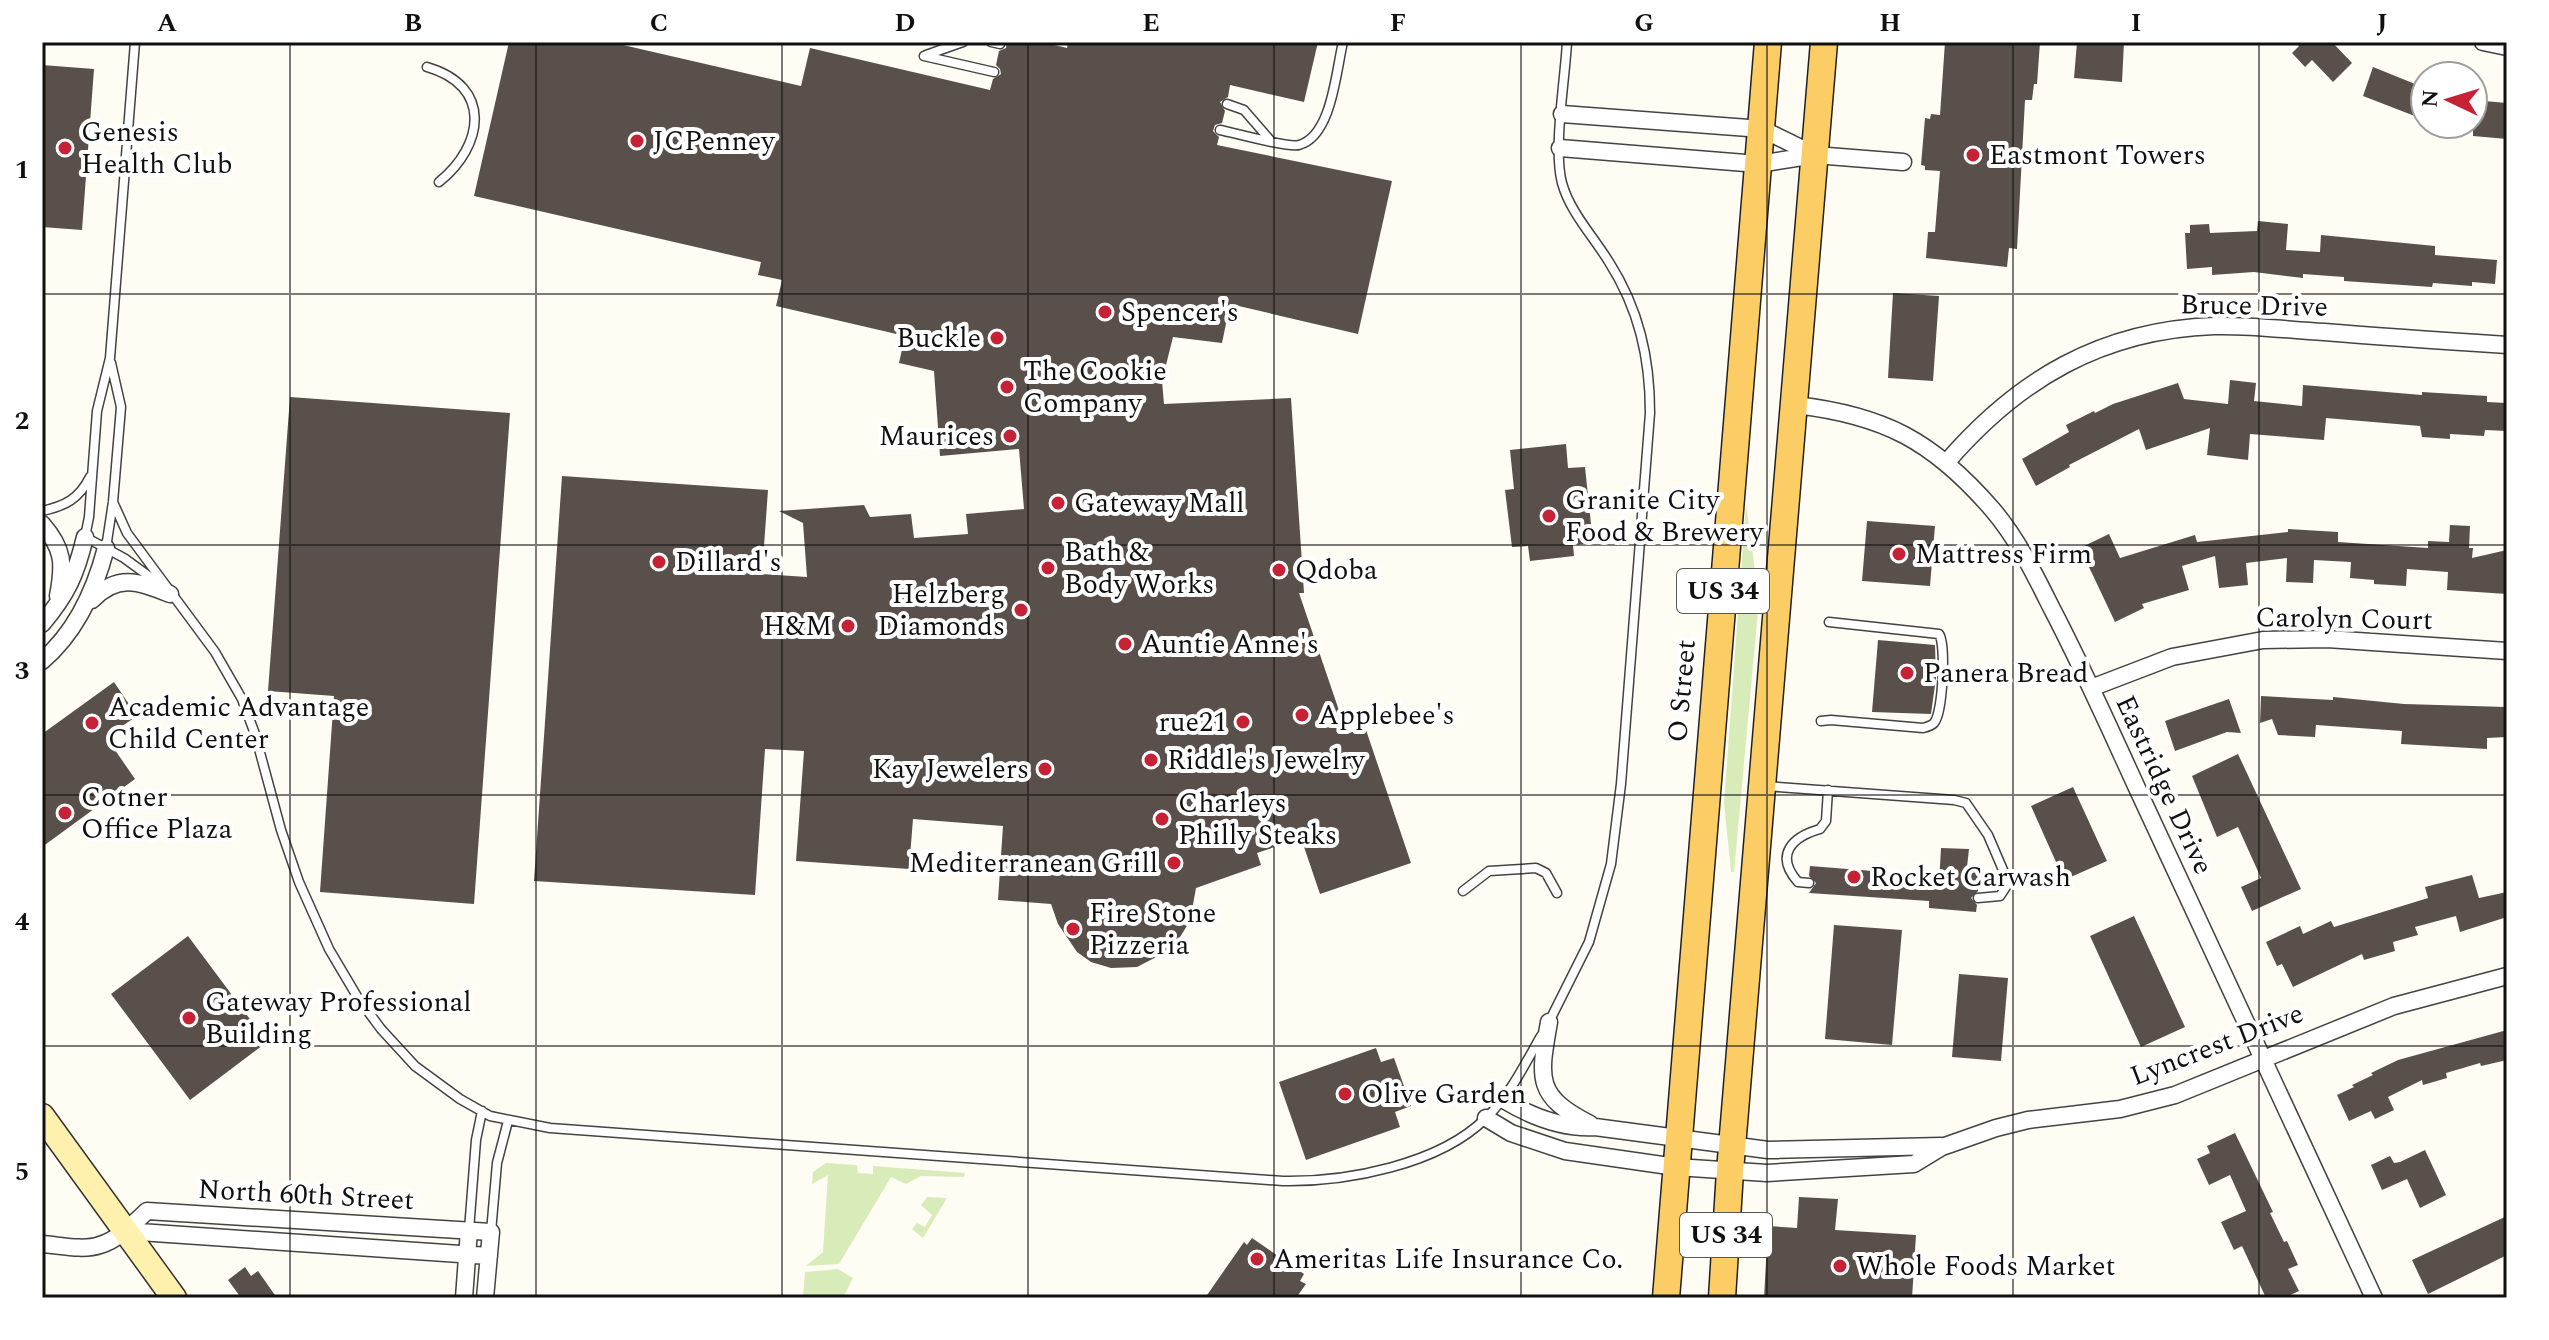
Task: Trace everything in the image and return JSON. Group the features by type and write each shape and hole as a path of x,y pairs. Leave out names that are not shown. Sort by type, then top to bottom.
{"main road":[{"name":"O Street","path":"1666,1298 1768,42"},
{"name":"US 34","path":"1722,1298 1824,42"},
{"path":"42,1116 174,1298"}],"street":[{"path":"2483,42 2507,47"},
{"path":"1562,114 1762,129 1815,155"},
{"path":"1560,148 1758,164 1815,155 1903,162"},
{"name":"Bruce Drive","path":"1946,463 1993,413 2040,377 2082,355 2151,333 2195,327 2240,326 2507,345"},
{"name":"Eastridge Drive","path":"1795,405 1845,412 1883,424 1918,442 1946,463 1979,495 2007,529 2033,572 2091,688 2374,1298"},
{"path":"42,524 59,547 62,564 57,606"},
{"path":"42,624 57,606 78,569 85,537"},
{"path":"83,610 99,576 106,548"},
{"path":"42,661 83,610 107,586 119,582 146,584 170,594"},
{"name":"Carolyn Court","path":"2091,688 2172,657 2263,640 2327,639 2507,651"},
{"name":"Lyncrest Drive","path":"1502,1099 1530,1114 1576,1128 1595,1127 1677,1140 1782,1173 1904,1166 1914,1164 1942,1147 2028,1120 2102,1112 2156,1101 2394,1006 2507,976"},
{"path":"1549,1022 1542,1060 1543,1080 1549,1095 1567,1112 1595,1127"},
{"name":"Lyncrest Drive","path":"1486,1118 1511,1133 1565,1151 1676,1167 1777,1151 1942,1147"},
{"name":"North 60th Street","path":"42,1244 102,1245 125,1231 147,1211 491,1232"},
{"path":"464,1298 469,1230"},
{"name":"North 60th Street","path":"125,1231 489,1256"},
{"path":"485,1298 491,1232"}],"lane":[{"path":"135,42 110,358 97,411 85,537 147,573 170,594"},
{"path":"963,42 924,56 994,72"},
{"path":"1220,130 1297,146 1313,138 1324,124 1343,42"},
{"path":"113,502 127,533 215,652 242,699 299,882 346,979 381,1029 415,1066 482,1111 508,1121 550,1128 1307,1181 1355,1177 1400,1164 1438,1149 1486,1118 1502,1099 1549,1022 1589,942 1611,864 1621,784 1650,413 1648,361 1640,327 1623,286 1568,199 1561,180 1567,42"},
{"path":"427,67 453,77 465,87 474,118 467,153 455,169 439,182"},
{"path":"1227,104 1244,110 1270,141"},
{"path":"106,548 121,407 110,358"},
{"path":"42,511 69,503 86,485 92,472"},
{"path":"1821,721 1923,728 1934,724 1938,716 1944,649 1942,638 1936,633 1829,622"},
{"path":"1764,786 1966,803 1988,835 2006,877 2006,887 2000,896 1978,898"},
{"path":"1809,883 1798,882 1791,874 1788,854 1794,840 1820,829 1826,821 1828,790"},
{"path":"1463,891 1489,871 1536,868 1546,873 1557,893"},
{"path":"469,1230 476,1140 482,1111"},
{"path":"491,1232 497,1163 508,1121"}],"green space":[{"path":"1746,504 1759,600 1734,872 1731,872 1724,803"},
{"path":"826,1163 857,1165 858,1173 873,1174 873,1166 965,1173 964,1177 921,1176 906,1184 891,1177 839,1264 806,1266 823,1252 828,1175 812,1184 813,1172"},
{"path":"927,1197 947,1198 923,1238 912,1229 917,1223 925,1227 932,1215 921,1205"},
{"path":"838,1269 853,1278 843,1298 803,1298 805,1272"}],"building":[{"name":"Gateway Mall","path":"509,42 610,42 801,86 810,48 990,90 993,79 1001,74 996,65 999,51 1006,48 1007,42 1042,42 1067,48 1068,42 1318,42 1304,102 1230,85 1228,97 1220,102 1225,111 1222,123 1215,125 1213,131 1219,137 1217,145 1392,181 1358,334 1230,304 1222,343 1173,337 1162,381 1164,404 1291,398 1304,593 1299,593 1347,734 1365,727 1411,863 1320,894 1301,838 1257,853 1261,865 1196,888 1190,921 1166,952 1137,967 1111,968 1091,962 1077,952 1058,924 1051,904 998,900 1003,826 913,819 909,869 796,861 804,751 765,749 755,895 534,881 562,476 768,490 762,574 807,577 803,523 779,511 864,505 870,517 911,514 914,538 968,534 966,514 1024,509 1019,449 940,456 934,371 899,363 905,336 776,306 782,280 758,275 761,262 474,196"},
{"name":"Eastmont Towers","path":"1945,42 2040,42 2037,84 2034,84 2032,100 2025,100 2017,249 2009,248 2007,267 1926,258 1928,232 1935,232 1940,171 1925,170 1925,166 1921,165 1925,118 1930,119 1931,114 1940,115"},
{"path":"2077,42 2124,42 2122,82 2074,78"},
{"path":"2295,42 2332,42 2352,63 2333,82 2312,60 2305,67 2292,53 2299,46"},
{"name":"Genesis Health Club","path":"42,65 94,69 82,230 42,227"},
{"path":"2373,67 2409,82 2409,114 2363,96"},
{"path":"2489,101 2507,103 2507,139 2489,137"},
{"path":"2258,221 2288,224 2286,250 2320,252 2321,235 2435,246 2435,255 2497,260 2495,284 2433,283 2432,287 2344,281 2344,277 2303,274 2303,278 2254,272 2212,275 2212,267 2187,269 2185,233 2190,233 2190,225 2209,224 2210,233 2257,231"},
{"path":"1893,293 1939,296 1933,381 1888,378"},
{"path":"2230,380 2256,383 2254,401 2302,406 2303,385 2422,395 2422,392 2487,396 2487,402 2507,403 2507,431 2485,430 2484,436 2450,434 2450,439 2422,437 2420,426 2326,418 2324,440 2250,434 2248,460 2207,455 2210,428 2146,450 2139,429 2036,486 2022,459 2069,432 2066,425 2094,411 2178,383 2184,399 2228,404"},
{"path":"290,397 510,413 474,904 320,892 334,696 268,691"},
{"name":"Granite City Food & Brewery","path":"1566,444 1568,468 1585,467 1593,543 1573,545 1574,556 1530,561 1528,546 1512,547 1505,490 1514,489 1510,450"},
{"name":"Mattress Firm","path":"1867,521 1935,526 1930,586 1862,581"},
{"path":"2450,525 2470,526 2472,558 2507,550 2507,594 2447,590 2448,572 2407,569 2406,586 2374,584 2374,580 2350,578 2351,562 2314,560 2313,583 2286,582 2287,558 2246,563 2248,585 2219,588 2215,556 2182,566 2189,590 2142,604 2144,608 2115,622 2080,548 2109,534 2120,558 2195,535 2197,542 2288,532 2288,529 2338,532 2338,542 2428,548 2428,541 2449,542"},
{"name":"Panera Bread","path":"1878,640 1935,645 1936,678 1931,714 1872,712"},
{"name":"Cotner Office Plaza","path":"114,682 137,716 106,737 135,779 42,847 42,734"},
{"path":"2261,696 2506,707 2507,737 2487,738 2487,749 2401,744 2402,731 2316,725 2315,737 2278,735 2272,719 2260,723"},
{"path":"2229,699 2241,733 2227,732 2175,751 2165,721"},
{"path":"2238,754 2301,889 2252,911 2241,887 2261,878 2238,827 2217,837 2192,776"},
{"path":"2073,787 2107,861 2064,880 2031,806"},
{"name":"Rocket Carwash","path":"1941,848 1969,849 1967,867 1979,868 1978,891 1971,898 1977,905 1976,912 1929,908 1929,901 1809,893 1816,883 1809,876 1810,866 1898,873 1897,880 1939,883"},
{"path":"2472,875 2479,898 2507,892 2507,917 2460,932 2456,916 2415,927 2418,935 2393,942 2395,951 2364,960 2362,954 2293,987 2282,964 2277,966 2266,942 2300,926 2303,934 2331,921 2334,927 2428,898 2425,887"},
{"path":"2134,916 2185,1027 2141,1047 2090,936"},
{"path":"1834,925 1902,930 1892,1045 1825,1039"},
{"name":"Gateway Professional Building","path":"188,936 267,1042 190,1100 111,994"},
{"path":"1959,974 2008,978 2001,1061 1952,1057"},
{"path":"2507,1030 2507,1060 2481,1066 2480,1063 2446,1073 2447,1078 2423,1085 2422,1080 2388,1097 2394,1110 2375,1119 2371,1111 2349,1121 2337,1095 2373,1075 2371,1073 2398,1060"},
{"name":"Olive Garden","path":"1376,1048 1381,1062 1394,1058 1411,1106 1395,1112 1400,1127 1306,1160 1279,1082"},
{"path":"2235,1133 2273,1212 2270,1213 2298,1265 2288,1269 2299,1291 2284,1298 2266,1298 2242,1246 2234,1250 2221,1222 2246,1211 2230,1175 2209,1185 2197,1159 2210,1153 2207,1146"},
{"path":"2425,1150 2446,1195 2420,1208 2407,1179 2382,1190 2371,1165 2390,1156 2394,1163 2400,1162"},
{"name":"Whole Foods Market","path":"1799,1197 1838,1199 1835,1230 1916,1235 1912,1298 1764,1298 1768,1226 1797,1228"},
{"path":"2507,1216 2507,1255 2428,1294 2412,1260"},
{"name":"Ameritas Life Insurance Co.","path":"1252,1238 1304,1274 1300,1281 1306,1284 1296,1298 1205,1298 1244,1242 1247,1245"},
{"path":"245,1267 251,1276 258,1271 277,1298 239,1295 228,1280"}],"place":[{"name":"JCPenney","path":"637,141"},
{"name":"Genesis Health Club","path":"65,148"},
{"name":"Eastmont Towers","path":"1973,155"},
{"name":"Spencer's","path":"1105,312"},
{"name":"Buckle","path":"997,338"},
{"name":"The Cookie Company","path":"1007,387"},
{"name":"Maurices","path":"1010,436"},
{"name":"Gateway Mall","path":"1058,503"},
{"name":"Granite City Food & Brewery","path":"1549,516"},
{"name":"Mattress Firm","path":"1899,554"},
{"name":"Dillard's","path":"659,562"},
{"name":"Bath & Body Works","path":"1048,568"},
{"name":"Qdoba","path":"1279,570"},
{"name":"Helzberg Diamonds","path":"1021,610"},
{"name":"H&M","path":"848,626"},
{"name":"Auntie Anne's","path":"1125,644"},
{"name":"Panera Bread","path":"1907,673"},
{"name":"Applebee's","path":"1302,715"},
{"name":"rue21","path":"1243,722"},
{"name":"Academic Advantage Child Center","path":"92,723"},
{"name":"Riddle's Jewelry","path":"1151,760"},
{"name":"Kay Jewelers","path":"1045,769"},
{"name":"Cotner Office Plaza","path":"65,813"},
{"name":"Charleys Philly Steaks","path":"1162,819"},
{"name":"Mediterranean Grill","path":"1174,863"},
{"name":"Rocket Carwash","path":"1854,877"},
{"name":"Fire Stone Pizzeria","path":"1073,929"},
{"name":"Gateway Professional Building","path":"189,1018"},
{"name":"Olive Garden","path":"1345,1094"},
{"name":"Ameritas Life Insurance Co.","path":"1257,1259"},
{"name":"Whole Foods Market","path":"1840,1266"}]}
